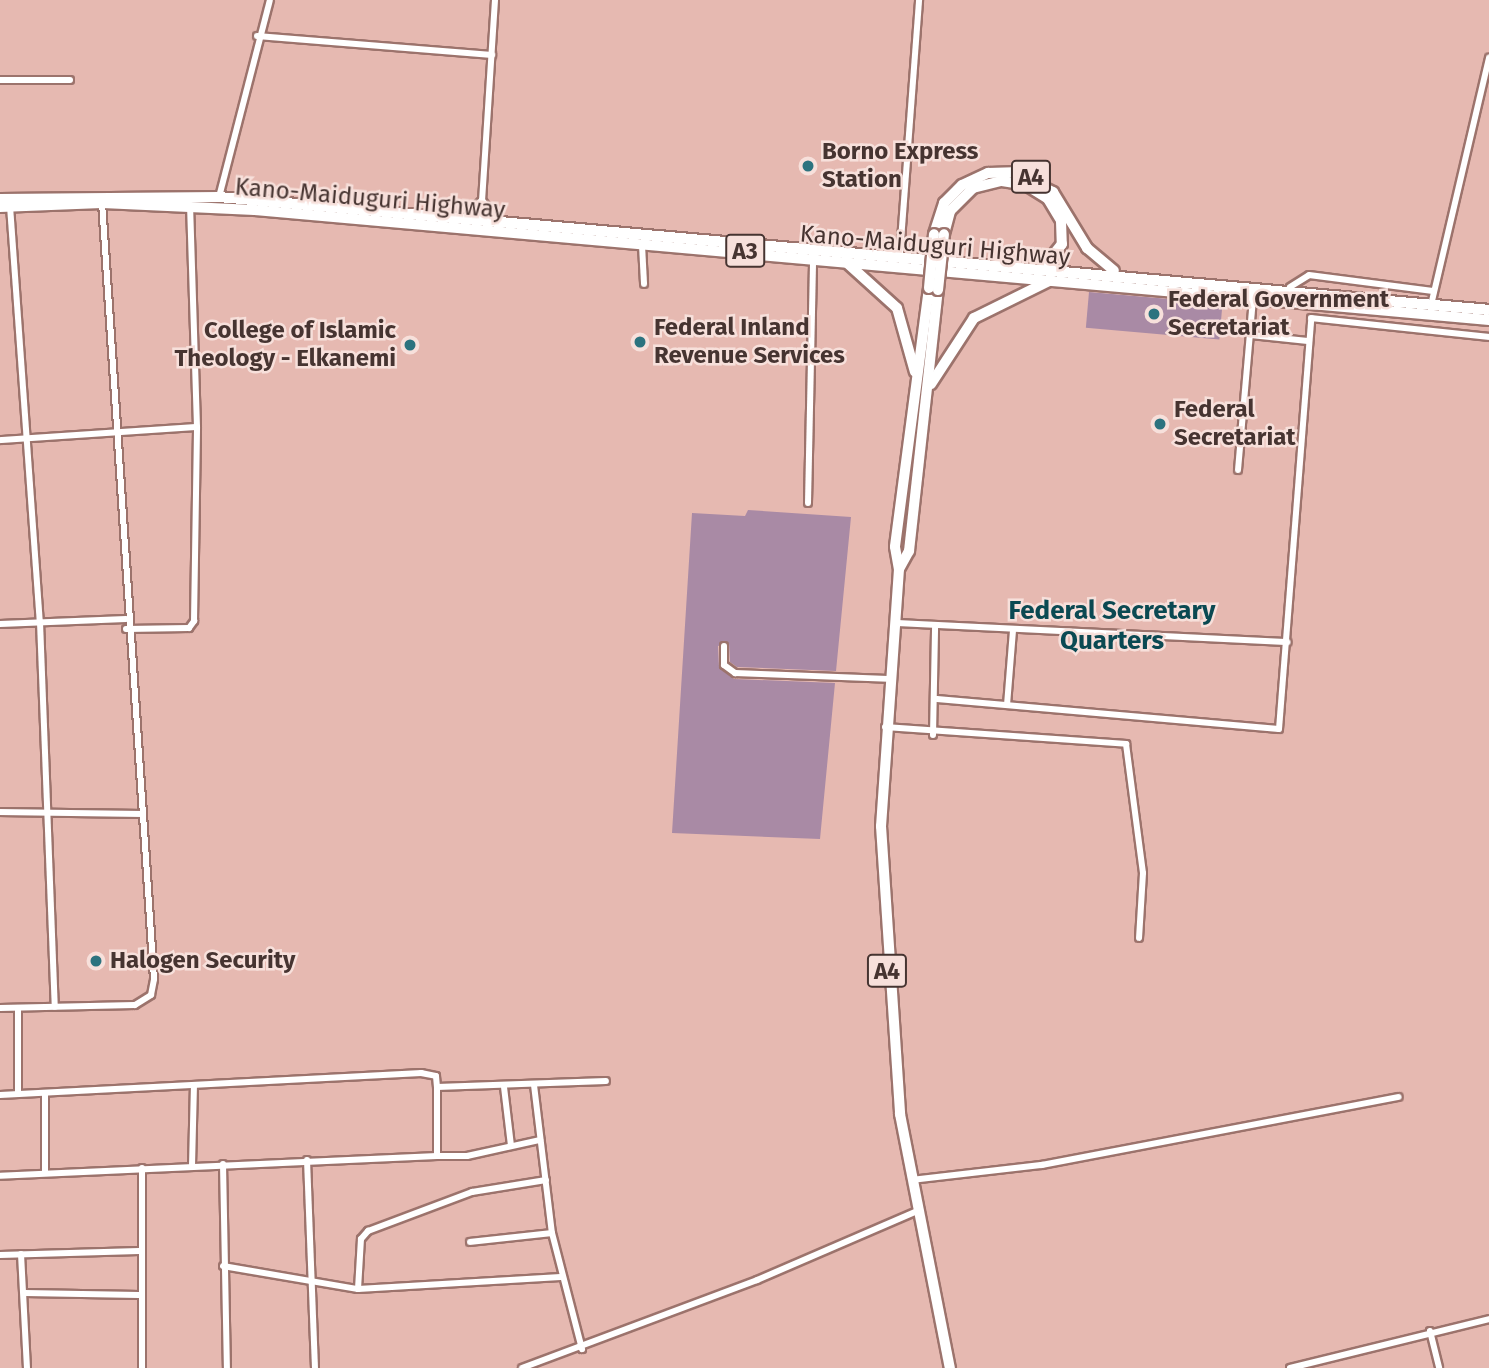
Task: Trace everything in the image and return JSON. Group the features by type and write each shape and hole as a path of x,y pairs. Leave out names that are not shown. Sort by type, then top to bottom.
{"highway":[{"name":"A4","path":"950,1368 911,1181 886,965 884,726 899,569 908,551 922,390 944,203 962,185 988,173 1013,172 1053,192 1087,248 1117,272"},
{"name":"A4","path":"939,234 950,211 973,188 1002,181 1027,185 1048,199 1061,221 1062,244 1044,266"},
{"name":"Kano-Maiduguri Highway","path":"0,199 219,197 1117,272 1489,320"},
{"name":"Kano-Maiduguri Highway","path":"5,207 102,203 190,205 1056,278 1254,289 1290,287 1433,296 1489,310"},
{"path":"843,260 897,308 922,390"},
{"path":"922,390 974,318 1056,278"}],"street":[{"path":"219,197 257,36 270,0"},
{"path":"495,0 482,200 497,221"},
{"path":"900,254 919,0"},
{"path":"257,36 492,55"},
{"path":"1433,296 1489,58"},
{"path":"0,80 70,80"},
{"path":"464,218 482,200"},
{"path":"0,1008 135,1004 151,995 126,629 102,203"},
{"path":"126,629 193,627 197,427 190,205"},
{"path":"5,207 40,622 55,1007"},
{"path":"642,243 644,284"},
{"path":"808,503 813,257"},
{"path":"1238,470 1254,289"},
{"path":"937,699 1279,729 1288,642 1311,318 1318,314 1489,337"},
{"path":"1251,335 1308,341"},
{"path":"0,440 116,430 197,427"},
{"path":"0,624 126,619"},
{"path":"893,622 1013,631 1288,642"},
{"path":"933,735 937,699 935,626"},
{"path":"1007,705 1013,631"},
{"path":"724,646 724,666 735,673 888,679"},
{"path":"884,726 933,735 1126,744 1143,873 1139,937"},
{"path":"0,812 49,810 140,814"},
{"path":"18,1008 18,1094"},
{"path":"0,1095 421,1073 436,1076 437,1156"},
{"path":"437,1087 504,1087 606,1081"},
{"path":"534,1085 552,1233 561,1277 582,1349"},
{"path":"192,1166 194,1086"},
{"path":"504,1087 510,1146"},
{"path":"44,1174 45,1093"},
{"path":"911,1181 1042,1165 1399,1097"},
{"path":"0,1176 437,1156 540,1140"},
{"path":"307,1160 315,1368"},
{"path":"223,1164 227,1368"},
{"path":"142,1168 139,1251 142,1368"},
{"path":"358,1289 361,1239 368,1231 472,1192 546,1180"},
{"path":"522,1368 582,1349 917,1211"},
{"path":"470,1242 552,1233"},
{"path":"0,1255 139,1251"},
{"path":"21,1254 27,1368"},
{"path":"223,1266 358,1289 561,1277"},
{"path":"25,1293 139,1295"},
{"path":"1290,1368 1430,1331 1489,1319"},
{"path":"1430,1331 1439,1368"}],"building":[{"name":"Federal Government Secretariat","path":"1089,292 1222,304 1219,340 1086,328"},
{"path":"748,510 851,517 836,671 737,667 730,662 729,643 718,646 719,667 734,679 835,683 820,839 672,833 692,513 745,516"}],"place":[{"name":"Borno Express Station","path":"808,166"},
{"name":"Federal Government Secretariat","path":"1154,314"},
{"name":"Federal Inland Revenue Services","path":"640,342"},
{"name":"College of Islamic Theology - Elkanemi","path":"410,345"},
{"name":"Federal Secretariat","path":"1160,424"},
{"name":"Halogen Security","path":"96,961"}],"district":[{"name":"Federal Secretary Quarters","path":"1112,626"}]}
